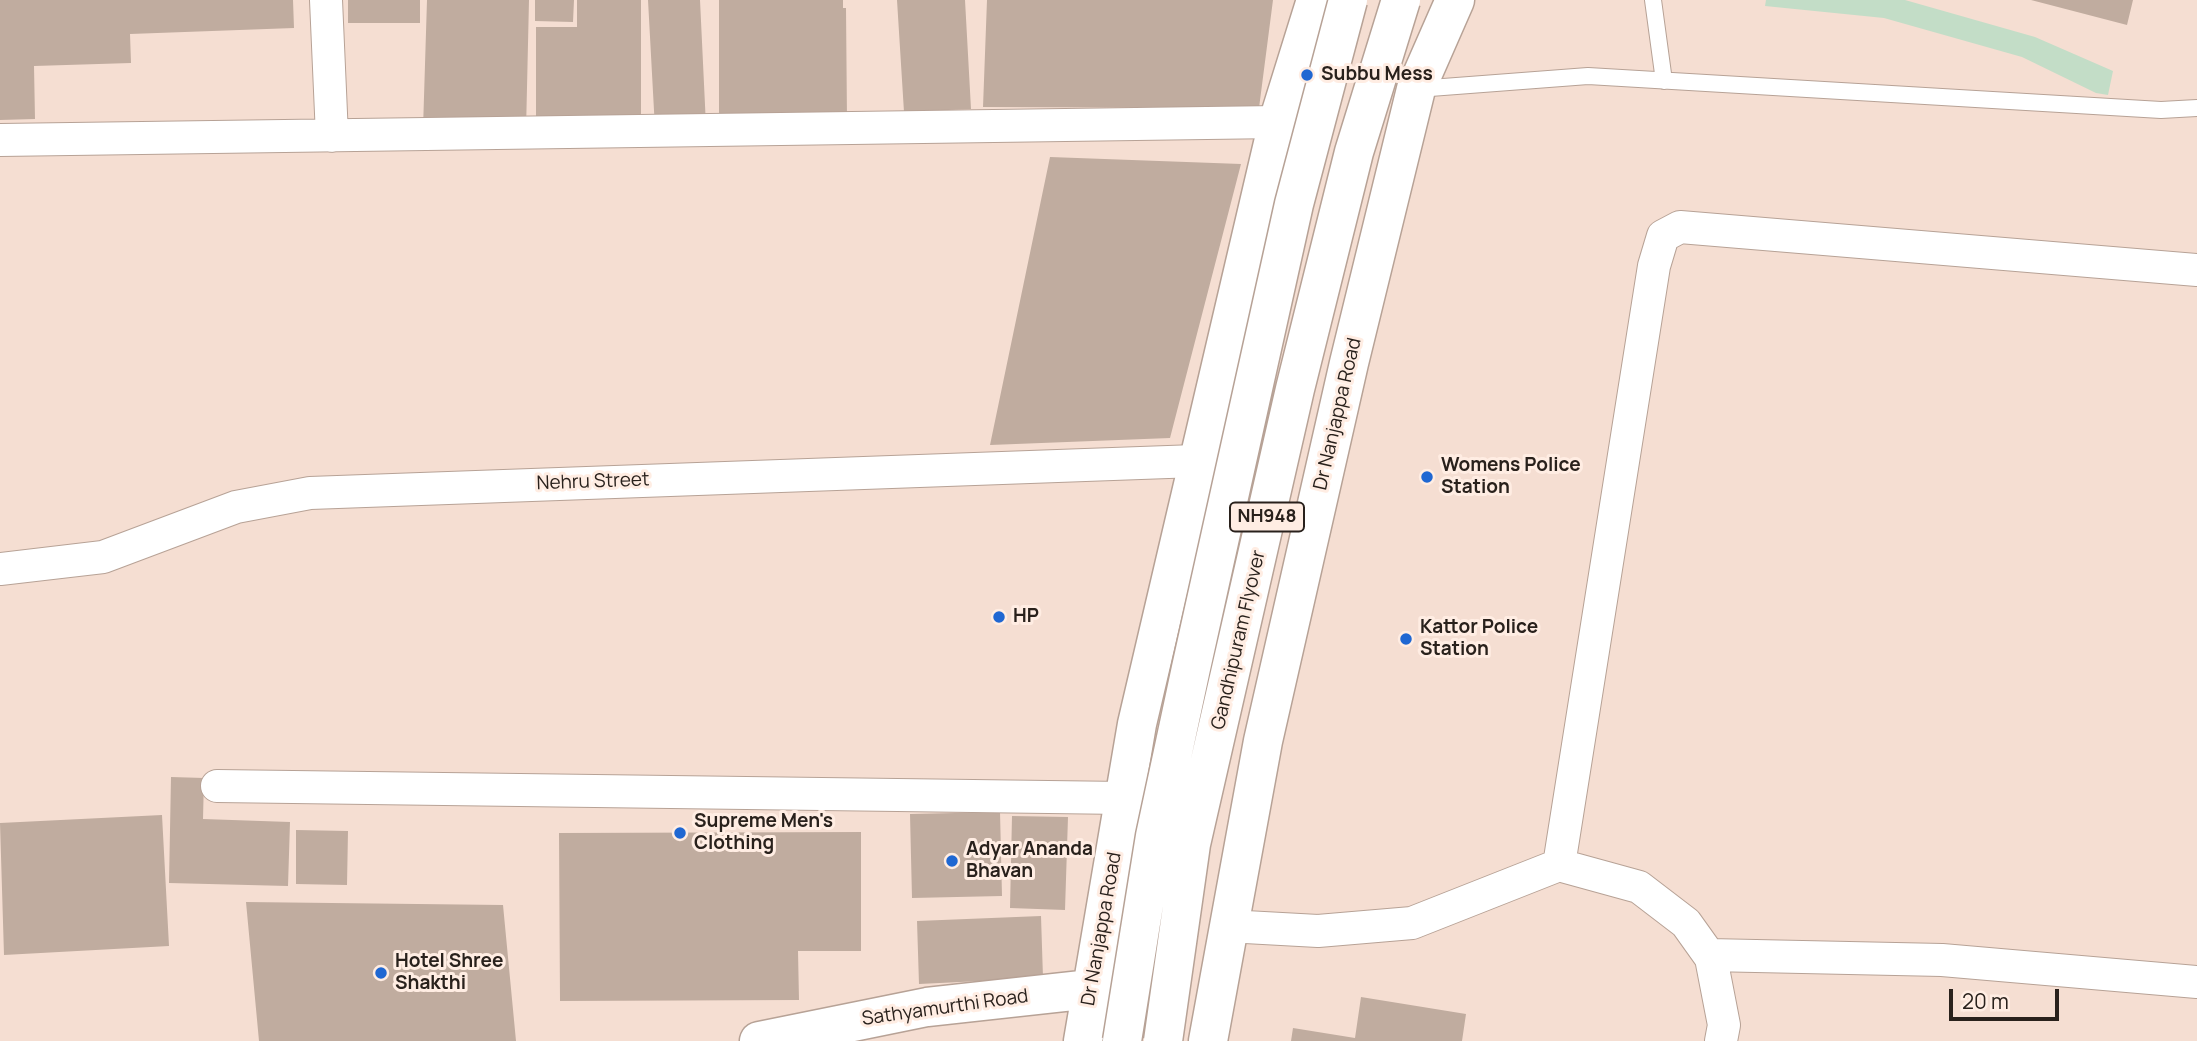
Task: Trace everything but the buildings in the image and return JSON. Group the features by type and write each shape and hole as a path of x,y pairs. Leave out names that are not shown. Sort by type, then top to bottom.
{"main road":[{"name":"Dr Nanjappa Road","path":"1083,1041 1137,724 1196,461 1278,121 1316,0"},
{"name":"Gandhipuram Flyover","path":"1122,1041 1155,836 1174,745 1294,204 1348,0"},
{"name":"Gandhipuram Flyover","path":"1164,1041 1191,844 1295,389 1354,152 1401,0"},
{"name":"Dr Nanjappa Road","path":"1208,1041 1227,926 1290,620 1416,89 1455,0"},
{"name":"Sathyamurthi Road","path":"759,1041 926,1007 1091,989 1227,926"}],"street":[{"path":"326,0 332,136"},
{"path":"0,140 1278,121"},
{"path":"1559,865 1654,265 1663,236 1680,227 2197,270"},
{"name":"Nehru Street","path":"0,569 103,556 236,507 310,493 1196,461"},
{"path":"217,786 1124,798"},
{"path":"1227,926 1318,931 1412,923 1559,865 1639,887 1686,923 1709,955 1724,1025 1721,1041"},
{"path":"1709,955 1942,960 2197,982"}],"lane":[{"path":"1653,0 1664,81"},
{"path":"1416,89 1588,76 2161,110 2197,107"}],"green space":[{"path":"1766,0 1905,0 2035,37 2113,71 2108,95 2096,93 2022,57 1884,18 1765,6"}],"place":[{"name":"Subbu Mess","path":"1307,75"},
{"name":"Womens Police Station","path":"1427,477"},
{"name":"HP","path":"999,617"},
{"name":"Kattor Police Station","path":"1406,639"},
{"name":"Supreme Men's Clothing","path":"680,833"},
{"name":"Adyar Ananda Bhavan","path":"952,861"},
{"name":"Hotel Shree Shakthi","path":"381,973"}]}
